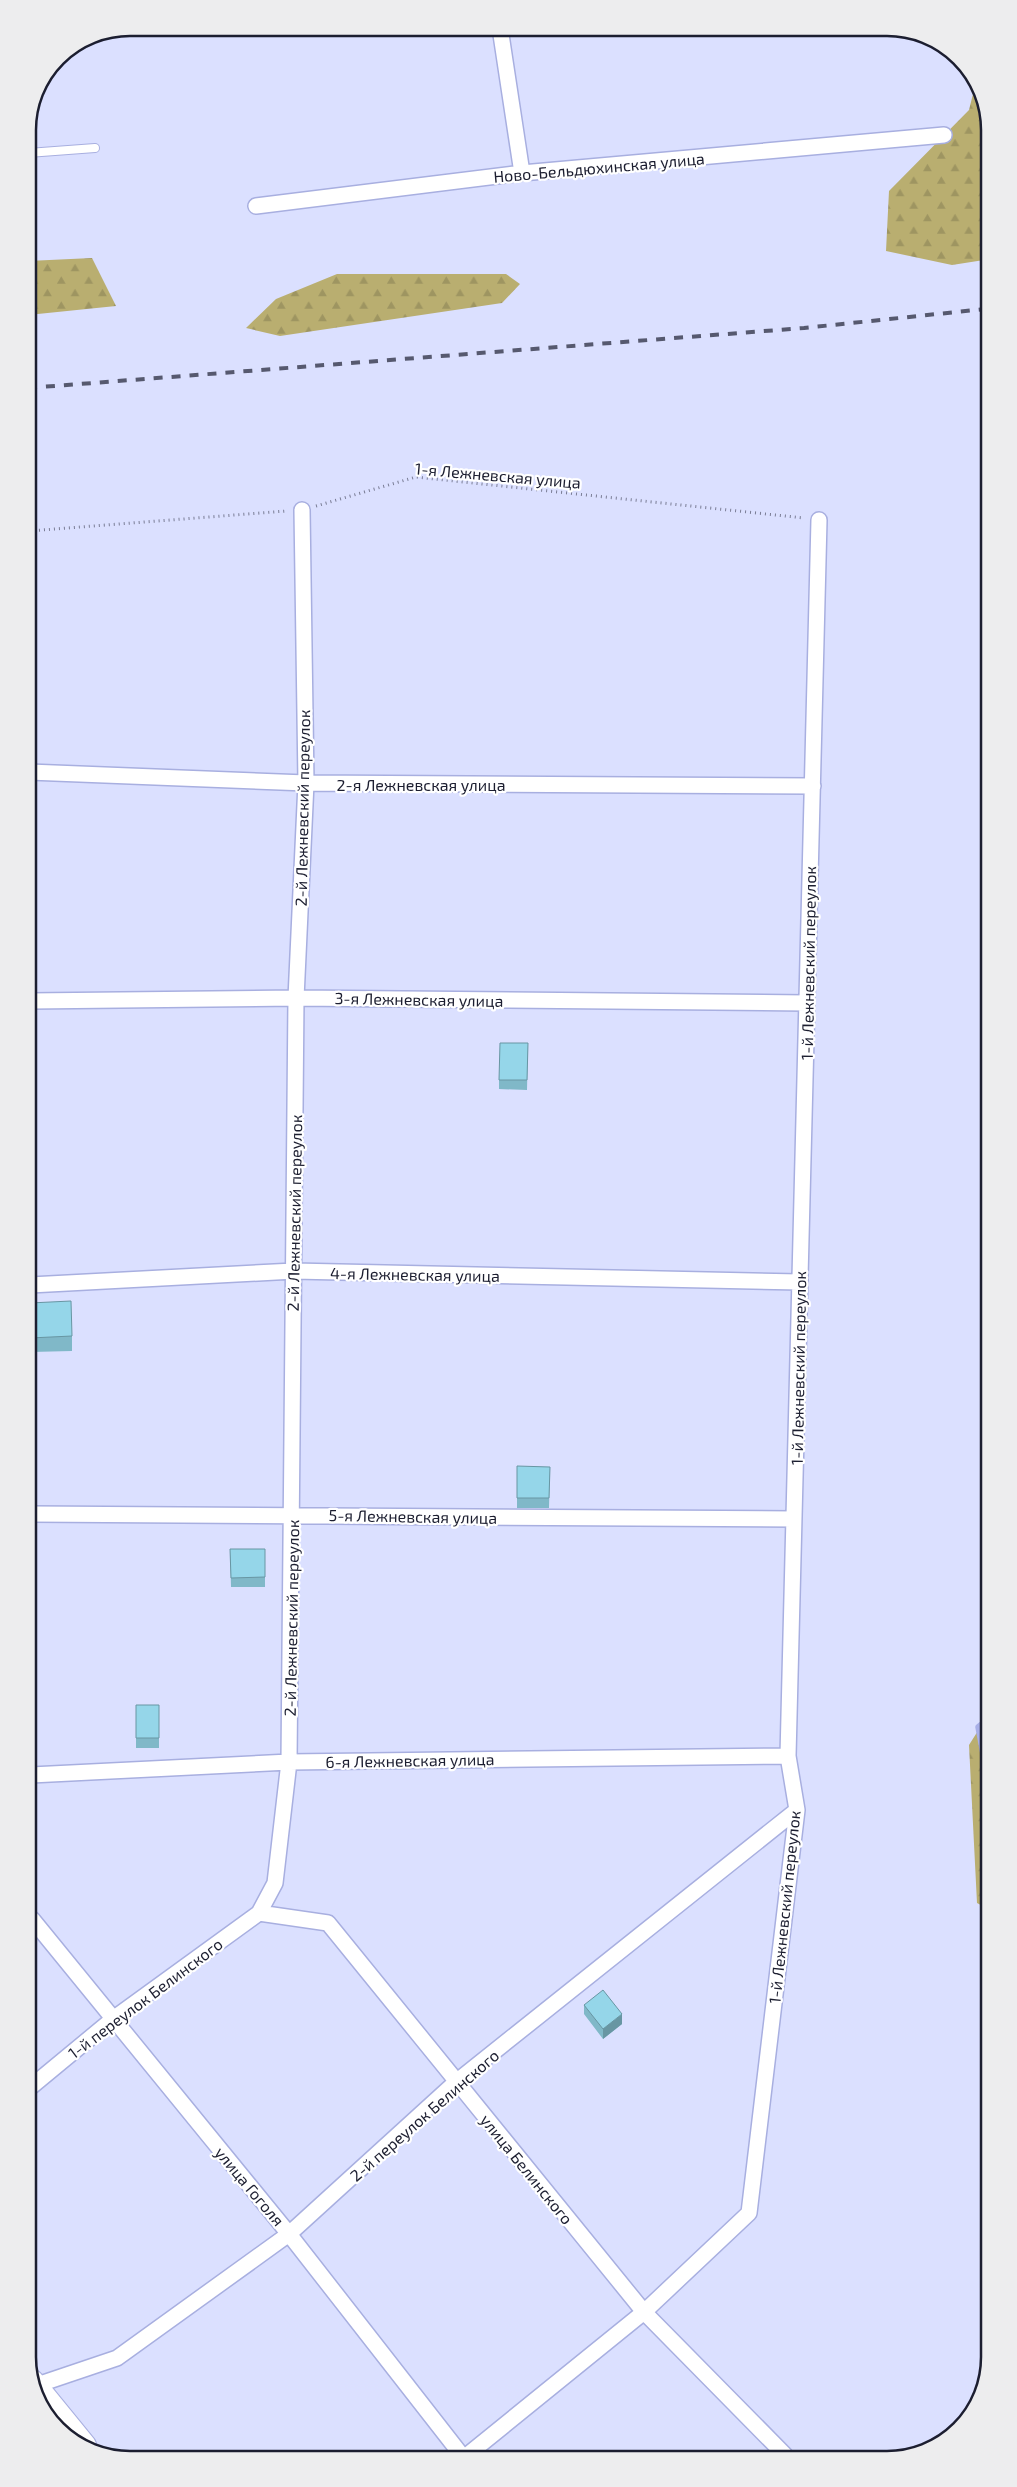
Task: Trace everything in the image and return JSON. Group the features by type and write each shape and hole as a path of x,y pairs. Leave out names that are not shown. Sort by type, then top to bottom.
{"main road":[{"path":"47,2400 75,2433"}],"street":[{"path":"501,36 522,173"},
{"name":"Ново-Бельдюхинская улица","path":"256,206 522,173 944,135"},
{"name":"2-й Лежневский переулок","path":"260,1912 275,1884 290,1762 296,998 306,783 302,510"},
{"name":"1-й Лежневский переулок","path":"644,2312 749,2213 797,1810 788,1756 819,520"},
{"name":"2-я Лежневская улица","path":"36,772 306,783 813,786"},
{"name":"3-я Лежневская улица","path":"36,1000 296,998 807,1003"},
{"name":"4-я Лежневская улица","path":"36,1285 294,1271 800,1282"},
{"name":"5-я Лежневская улица","path":"36,1514 292,1514 794,1519"},
{"name":"6-я Лежневская улица","path":"36,1775 290,1762 788,1756"},
{"name":"2-й переулок Белинского","path":"40,2383 117,2358 290,2234 456,2082 797,1810"},
{"name":"1-й переулок Белинского","path":"36,2083 112,2020 260,1912"},
{"name":"улица Белинского","path":"260,1912 328,1923 644,2312 781,2451"},
{"name":"улица Гоголя","path":"36,1924 112,2020 290,2234 459,2451"},
{"path":"471,2451 644,2312"}],"lane":[{"path":"36,152 95,148"}],"path":[{"name":"1-я Лежневская улица","path":"36,530 302,510 416,477 819,520"}],"green space":[{"path":"973,94 981,125 981,260 952,265 886,251 889,191 969,110"},
{"path":"92,258 116,306 36,314 36,261"},
{"path":"337,274 506,274 520,284 502,303 280,336 246,328 276,299"},
{"path":"981,1726 981,1905 977,1903 969,1745"}],"building":[{"path":"500,1043 528,1043 527,1080 499,1080"},
{"path":"71,1301 72,1336 36,1338 36,1303"},
{"path":"517,1466 550,1467 549,1498 517,1498"},
{"path":"230,1549 265,1549 265,1577 231,1578"},
{"path":"136,1705 159,1705 159,1738 136,1738"},
{"path":"603,1990 622,2014 603,2029 584,2005"}],"waterway":[{"path":"981,1725 978,1727 981,1743"}],"railway":[{"path":"36,387 804,328 981,309"}]}
